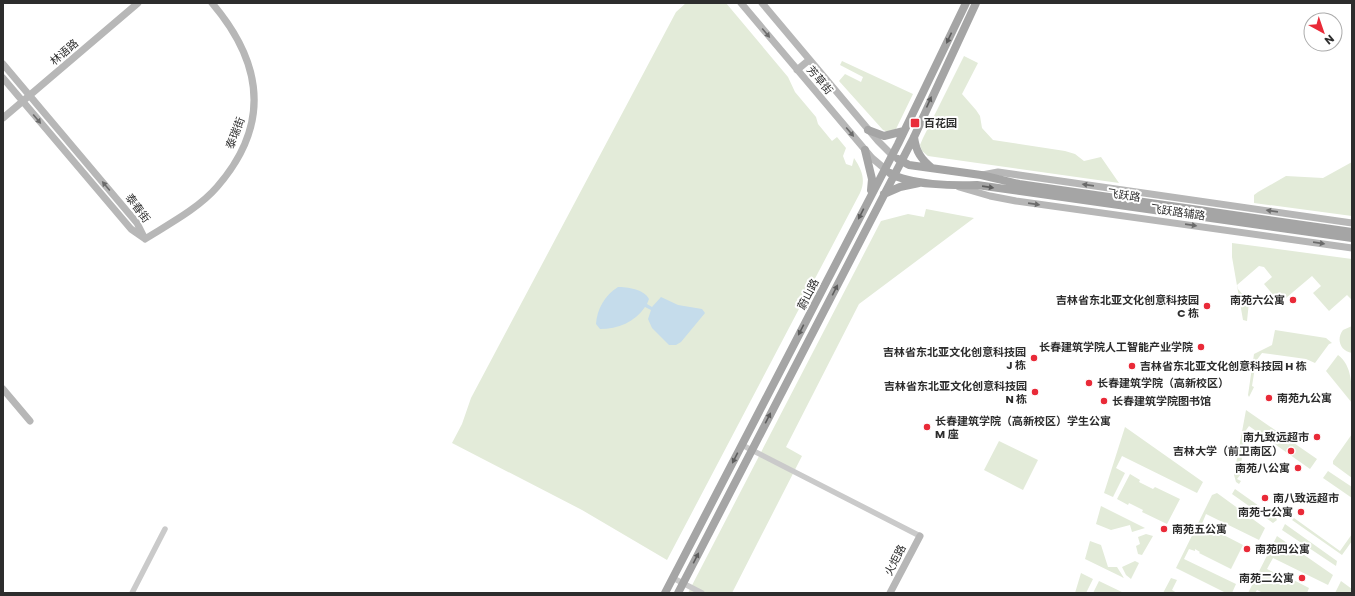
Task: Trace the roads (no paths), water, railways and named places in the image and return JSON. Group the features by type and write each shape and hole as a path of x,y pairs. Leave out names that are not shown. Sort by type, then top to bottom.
{"main road":[{"name":"蔚山路","path":"665,593 885,169 966,3"},
{"name":"蔚山路","path":"678,593 914,137 976,3"},
{"path":"868,130 884,136 904,131"},
{"path":"914,137 915,147 920,158 933,168"},
{"path":"865,150 872,178 870,197"},
{"name":"飞跃路","path":"892,155 909,165 981,176 1019,184 1352,232"},
{"path":"885,169 894,175"},
{"name":"飞跃路","path":"894,175 924,182 955,186 978,186 1352,238"},
{"path":"884,194 900,187 924,182"}],"street":[{"name":"林语路","path":"3,118 138,3"},
{"name":"泰瑞街","path":"145,239 184,214 216,188 234,164 249,133 255,108 253,82 249,62 238,38 212,3"},
{"name":"芳草街","path":"741,3 865,150 885,169"},
{"name":"芳草街","path":"762,3 868,130 892,155"},
{"path":"797,70 810,60"},
{"name":"泰春街","path":"3,64 137,223 145,239"},
{"name":"泰春街","path":"3,78 131,229 145,239"},
{"name":"飞跃路辅路","path":"981,176 998,172 1352,223"},
{"name":"飞跃路辅路","path":"955,186 1002,199 1352,248"},
{"path":"1100,212 1116,205"},
{"path":"1155,211 1175,223"},
{"path":"3,389 30,421"},
{"path":"742,445 920,536"},
{"path":"132,593 165,529"},
{"name":"火炬路","path":"890,593 920,536"},
{"path":"673,578 702,593"}],"water":[{"path":"618,287 630,288 643,293 649,299 647,304 652,307 661,297 678,305 702,309 705,313 681,342 676,345 669,345 652,328 648,319 651,310 645,307 636,317 626,324 613,328 600,329 596,324 602,303 613,290"}],"place":[{"name":"百花园","path":"915,123"},
{"name":"南苑六公寓","path":"1293,300"},
{"name":"吉林省东北亚文化创意科技园 C 栋","path":"1207,306"},
{"name":"长春建筑学院人工智能产业学院","path":"1201,347"},
{"name":"吉林省东北亚文化创意科技园 J 栋","path":"1034,358"},
{"name":"吉林省东北亚文化创意科技园 H 栋","path":"1132,366"},
{"name":"长春建筑学院（高新校区）","path":"1089,383"},
{"name":"吉林省东北亚文化创意科技园 N 栋","path":"1035,392"},
{"name":"南苑九公寓","path":"1269,398"},
{"name":"长春建筑学院图书馆","path":"1104,401"},
{"name":"长春建筑学院（高新校区）学生公寓 M 座","path":"927,427"},
{"name":"南九致远超市","path":"1317,437"},
{"name":"吉林大学（前卫南区）","path":"1291,451"},
{"name":"南苑八公寓","path":"1298,468"},
{"name":"南八致远超市","path":"1265,498"},
{"name":"南苑七公寓","path":"1301,512"},
{"name":"南苑五公寓","path":"1164,529"},
{"name":"南苑四公寓","path":"1247,549"},
{"name":"南苑二公寓","path":"1302,578"}]}
